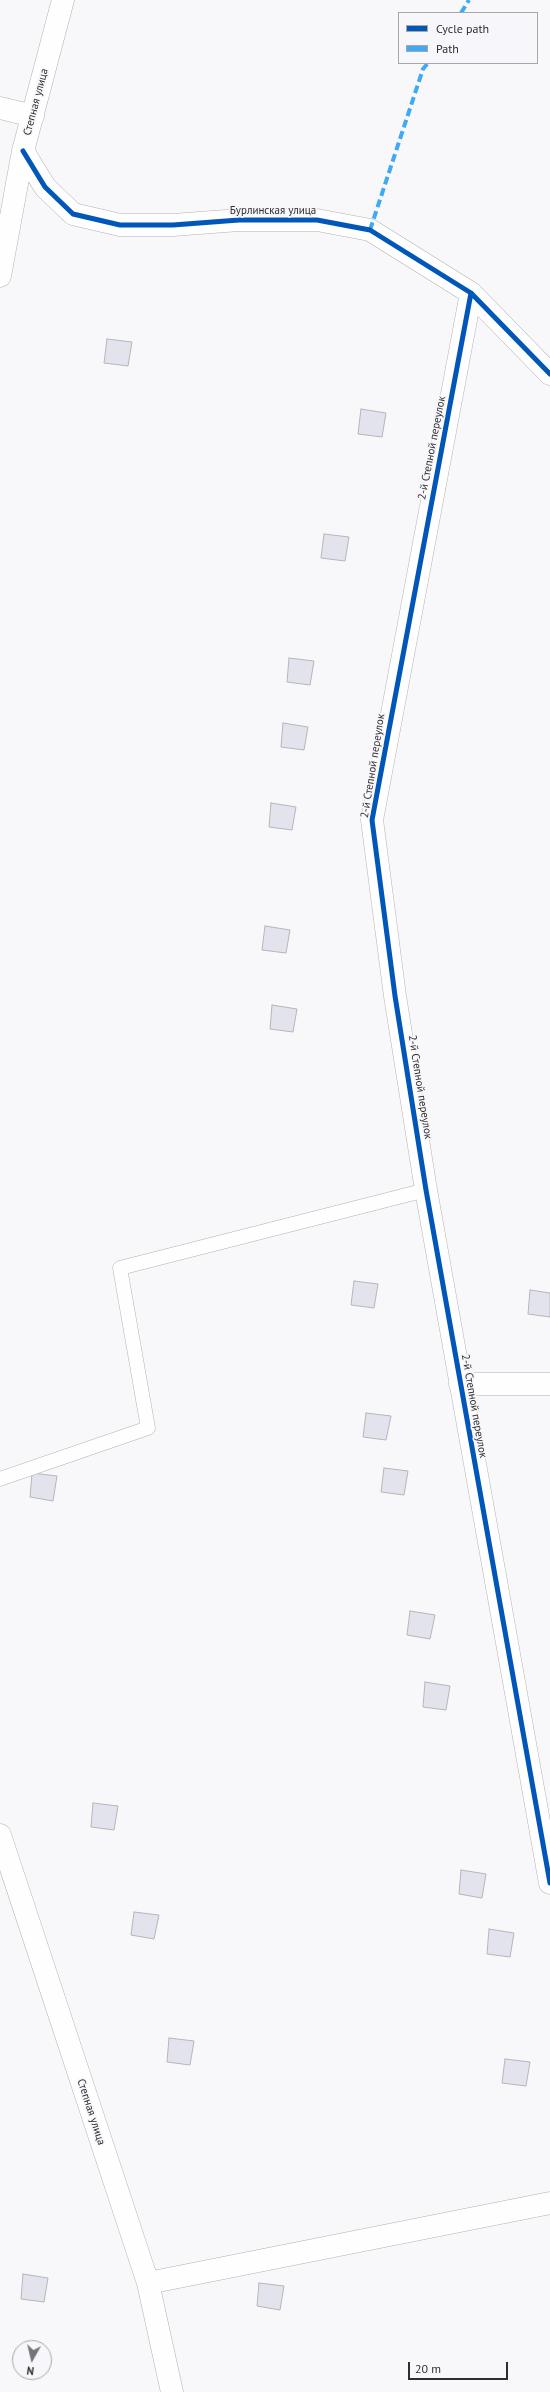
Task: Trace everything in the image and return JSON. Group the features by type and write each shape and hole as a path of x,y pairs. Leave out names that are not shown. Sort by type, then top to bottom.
{"street":[{"name":"Степная улица","path":"0,276 23,151 63,0"},
{"path":"0,108 33,116"},
{"name":"Бурлинская улица","path":"23,151 45,187 73,214 120,225 173,226 239,220 317,220 370,230 472,293 550,374"},
{"name":"2-й Степной переулок","path":"472,293 372,820 395,996 426,1190 460,1384 542,1802 550,1883"},
{"path":"460,1384 550,1384"},
{"name":"Степная улица","path":"0,1835 148,2283 172,2392"},
{"path":"148,2283 550,2203"}],"lane":[{"path":"0,1479 148,1428 120,1268 426,1190"}],"building":[{"path":"107,339 132,342 128,366 104,363"},
{"path":"361,409 386,413 382,437 358,434"},
{"path":"324,534 349,537 345,561 321,558"},
{"path":"289,658 314,661 310,685 287,682"},
{"path":"283,723 308,727 304,750 281,747"},
{"path":"271,803 296,807 292,830 269,827"},
{"path":"265,926 290,930 286,953 262,950"},
{"path":"272,1005 297,1009 293,1032 270,1029"},
{"path":"354,1281 378,1284 374,1308 351,1305"},
{"path":"530,1290 550,1293 550,1317 528,1314"},
{"path":"366,1413 391,1416 386,1440 363,1437"},
{"path":"384,1468 408,1471 404,1495 381,1492"},
{"path":"32,1473 57,1476 53,1501 30,1497"},
{"path":"410,1611 435,1615 430,1639 407,1635"},
{"path":"425,1682 450,1686 446,1710 423,1707"},
{"path":"93,1803 118,1806 114,1830 91,1827"},
{"path":"461,1870 486,1874 482,1898 459,1894"},
{"path":"134,1912 159,1915 154,1939 131,1935"},
{"path":"489,1929 514,1933 510,1957 487,1954"},
{"path":"169,2038 194,2041 190,2065 167,2062"},
{"path":"505,2059 530,2062 526,2086 502,2083"},
{"path":"23,2274 48,2278 44,2302 21,2299"},
{"path":"259,2283 284,2286 280,2310 257,2306"}],"marked path":[{"path":"462,12 469,0"},
{"path":"370,230 423,69 427,64"}],"cycle path":[{"path":"23,151 45,187 73,214 120,225 173,225 239,220 317,220 370,230 471,293 550,374"},
{"path":"471,293 372,820 395,996 426,1190 550,1883"}]}
